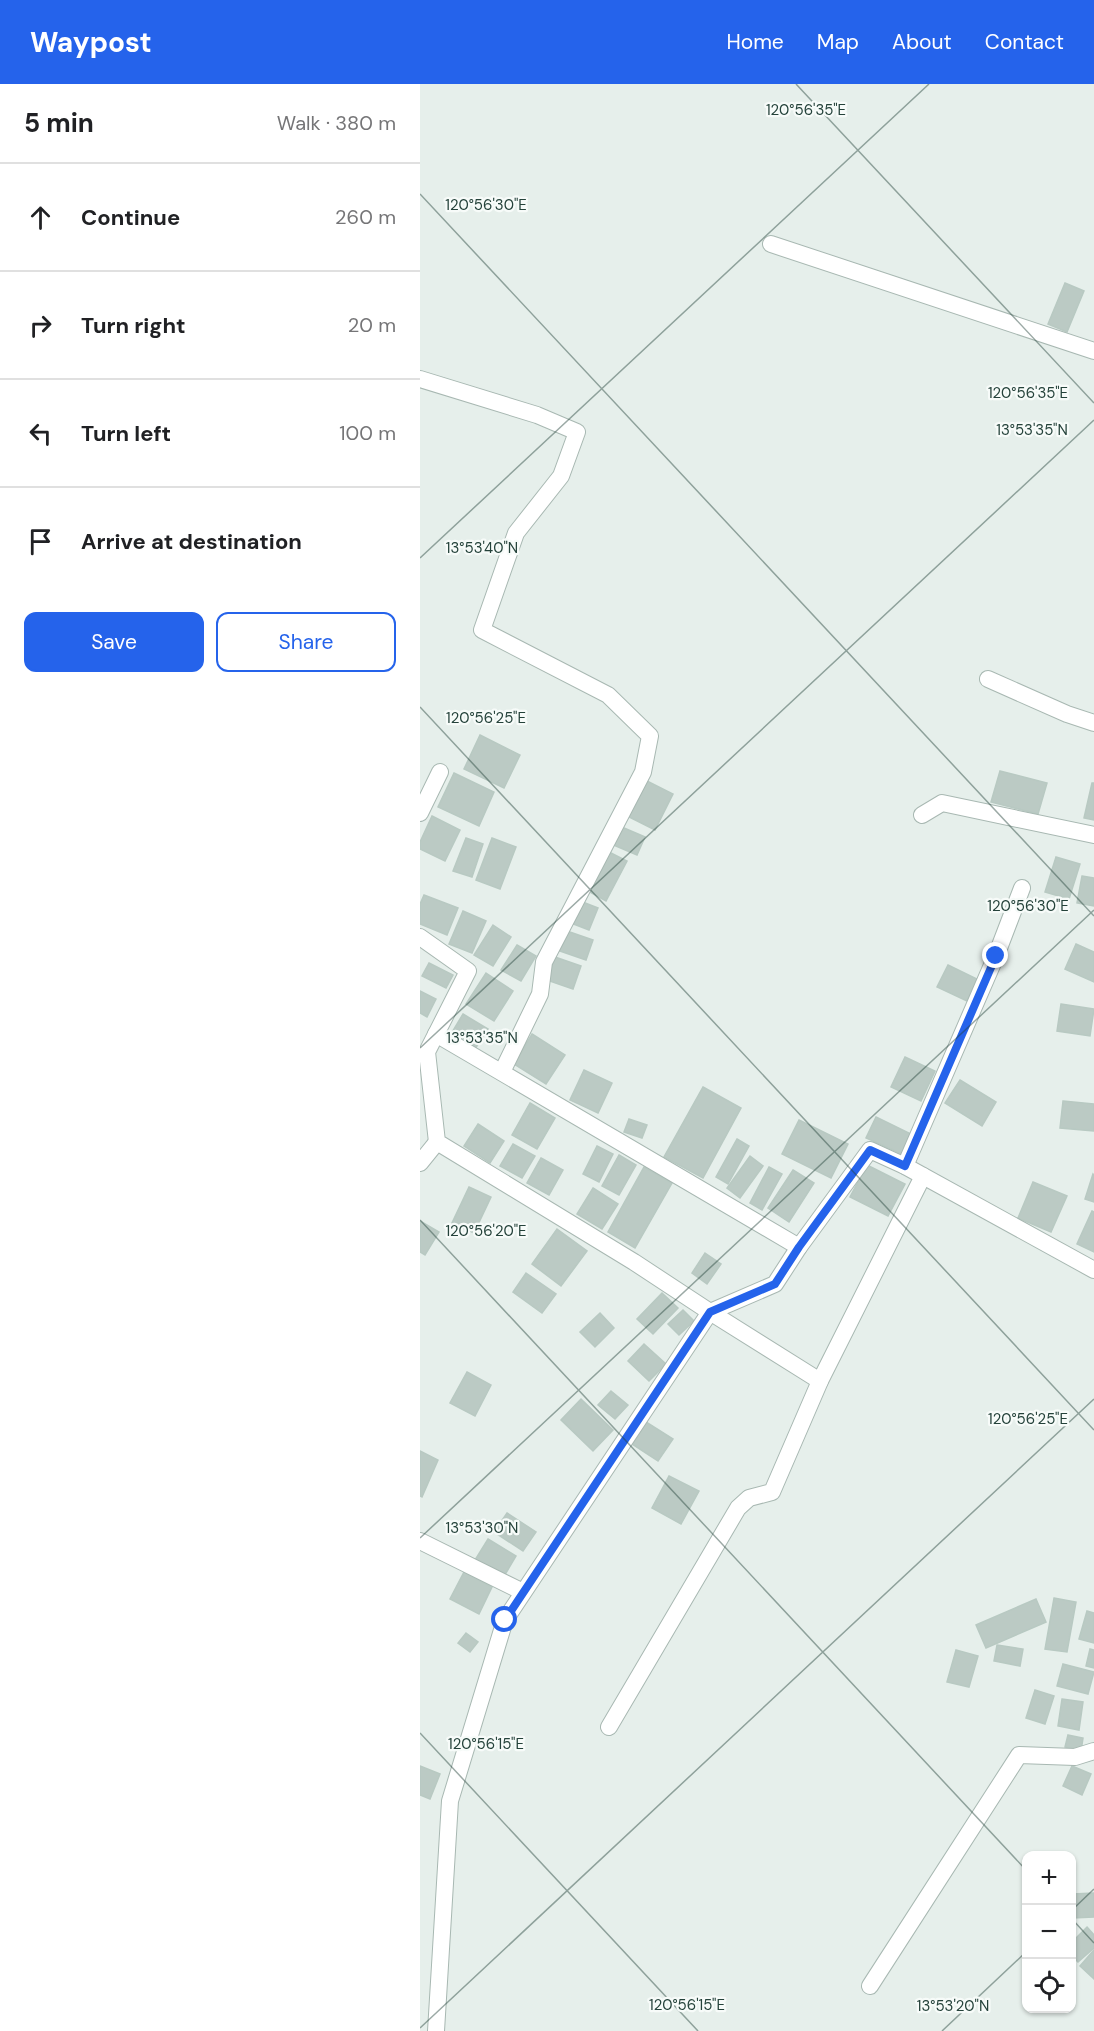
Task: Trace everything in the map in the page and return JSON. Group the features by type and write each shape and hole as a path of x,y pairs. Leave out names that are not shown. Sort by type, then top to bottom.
{"street":[{"path":"771,244 1094,351"},
{"path":"420,379 537,415 577,432 561,476 516,532 483,630 608,695 650,736 644,772 544,962 540,994 502,1072"},
{"path":"988,679 1067,714 1094,723"},
{"path":"420,813 440,772"},
{"path":"922,815 942,803 1094,835"},
{"path":"905,1166 996,956 1022,888"},
{"path":"420,936 468,971 427,1052 437,1142 420,1162"},
{"path":"436,1034 799,1247"},
{"path":"437,1142 634,1262 820,1381"},
{"path":"436,2031 450,1801 505,1620 710,1312 775,1284 799,1247 870,1150 905,1166 1094,1270"},
{"path":"609,1727 738,1508 749,1498 772,1492 820,1381 923,1176"},
{"path":"420,1541 523,1592"},
{"path":"870,1986 1019,1755 1076,1757 1094,1751"}],"building":[{"path":"1065,283 1084,291 1067,332 1048,324"},
{"path":"480,735 520,755 504,788 464,769"},
{"path":"1000,771 1047,783 1038,814 991,802"},
{"path":"454,773 494,792 479,826 438,807"},
{"path":"643,779 673,794 655,830 625,815"},
{"path":"1092,783 1094,783 1094,820 1084,818"},
{"path":"432,816 460,830 445,861 420,849 420,842"},
{"path":"617,825 645,837 637,855 609,843"},
{"path":"466,838 483,844 472,877 453,871"},
{"path":"492,838 516,847 500,889 476,880"},
{"path":"609,852 627,861 606,901 588,891"},
{"path":"1056,857 1080,864 1069,899 1045,892"},
{"path":"1082,876 1094,878 1094,906 1077,903"},
{"path":"424,895 458,908 447,935 420,924 420,904"},
{"path":"580,901 598,908 589,930 571,923"},
{"path":"463,911 486,921 472,953 449,944"},
{"path":"493,925 511,937 493,966 474,955"},
{"path":"564,930 593,940 586,960 557,950"},
{"path":"1076,944 1094,952 1094,982 1065,969"},
{"path":"517,945 536,956 521,981 501,970"},
{"path":"555,957 581,966 573,989 547,980"},
{"path":"429,963 453,975 446,988 422,976"},
{"path":"948,965 977,979 967,1001 937,987"},
{"path":"486,973 513,991 494,1021 466,1004"},
{"path":"420,991 436,999 427,1017 420,1013"},
{"path":"1061,1004 1094,1009 1090,1036 1057,1031"},
{"path":"463,1014 488,1029 475,1049 451,1034"},
{"path":"532,1034 565,1055 546,1084 514,1064"},
{"path":"905,1057 935,1071 921,1101 891,1087"},
{"path":"584,1070 612,1083 598,1113 570,1100"},
{"path":"960,1080 996,1102 982,1126 945,1103"},
{"path":"703,1087 741,1108 703,1178 664,1157"},
{"path":"1063,1101 1094,1104 1094,1131 1060,1128"},
{"path":"530,1103 555,1118 537,1149 512,1135"},
{"path":"876,1117 911,1134 902,1154 866,1138"},
{"path":"629,1119 647,1125 642,1138 624,1132"},
{"path":"799,1120 848,1144 831,1178 782,1154"},
{"path":"478,1124 504,1141 490,1163 464,1146"},
{"path":"737,1139 749,1146 728,1184 716,1177"},
{"path":"513,1144 535,1156 522,1178 500,1166"},
{"path":"597,1146 613,1154 599,1182 583,1174"},
{"path":"619,1155 636,1165 619,1195 602,1186"},
{"path":"750,1156 763,1166 740,1198 727,1188"},
{"path":"541,1158 563,1170 549,1195 527,1183"},
{"path":"867,1165 905,1184 888,1216 850,1197"},
{"path":"644,1167 672,1183 635,1248 608,1232"},
{"path":"769,1167 782,1174 762,1210 750,1203"},
{"path":"793,1170 814,1183 789,1222 768,1208"},
{"path":"1094,1175 1094,1202 1085,1199"},
{"path":"1033,1182 1067,1196 1051,1232 1018,1218"},
{"path":"469,1187 491,1197 474,1233 452,1223"},
{"path":"593,1188 618,1204 602,1229 577,1214"},
{"path":"1092,1211 1094,1212 1094,1252 1077,1244"},
{"path":"420,1221 439,1232 425,1255 420,1252"},
{"path":"557,1229 587,1251 561,1286 532,1264"},
{"path":"705,1253 721,1264 707,1284 692,1273"},
{"path":"526,1273 556,1294 542,1313 513,1292"},
{"path":"662,1293 678,1308 653,1334 637,1319"},
{"path":"683,1310 694,1321 679,1335 668,1324"},
{"path":"600,1313 614,1328 595,1347 580,1332"},
{"path":"644,1344 666,1364 649,1381 628,1361"},
{"path":"467,1372 491,1385 475,1416 450,1403"},
{"path":"611,1391 628,1405 615,1419 598,1405"},
{"path":"581,1399 613,1430 593,1451 561,1420"},
{"path":"646,1422 673,1439 658,1461 632,1444"},
{"path":"420,1451 438,1460 422,1497 420,1496"},
{"path":"669,1476 699,1491 681,1524 652,1508"},
{"path":"507,1513 536,1532 523,1551 494,1532"},
{"path":"488,1539 516,1556 503,1578 475,1560"},
{"path":"464,1572 492,1587 479,1614 450,1599"},
{"path":"1054,1598 1076,1602 1067,1652 1045,1649"},
{"path":"1036,1599 1046,1622 986,1648 976,1625"},
{"path":"1087,1611 1094,1613 1094,1643 1079,1639"},
{"path":"466,1633 478,1642 470,1652 458,1643"},
{"path":"997,1645 1023,1649 1020,1666 994,1661"},
{"path":"1090,1649 1094,1650 1094,1668 1086,1666"},
{"path":"956,1650 978,1656 969,1687 947,1682"},
{"path":"1063,1664 1094,1672 1088,1694 1057,1686"},
{"path":"1035,1690 1054,1696 1045,1724 1026,1718"},
{"path":"1062,1699 1083,1702 1079,1730 1058,1726"},
{"path":"1068,1735 1083,1738 1081,1751 1065,1747"},
{"path":"420,1766 440,1774 430,1799 420,1795"},
{"path":"1072,1766 1091,1774 1082,1795 1063,1786"},
{"path":"1094,1893 1094,1917 1076,1918 1076,1894"},
{"path":"1087,1927 1094,1935 1094,1948 1078,1962 1076,1960 1076,1938"},
{"path":"1094,1950 1094,1979 1080,1966"}],"route":[{"path":"505,1620 710,1312 775,1284 799,1247 870,1150 905,1166 996,956"}]}
